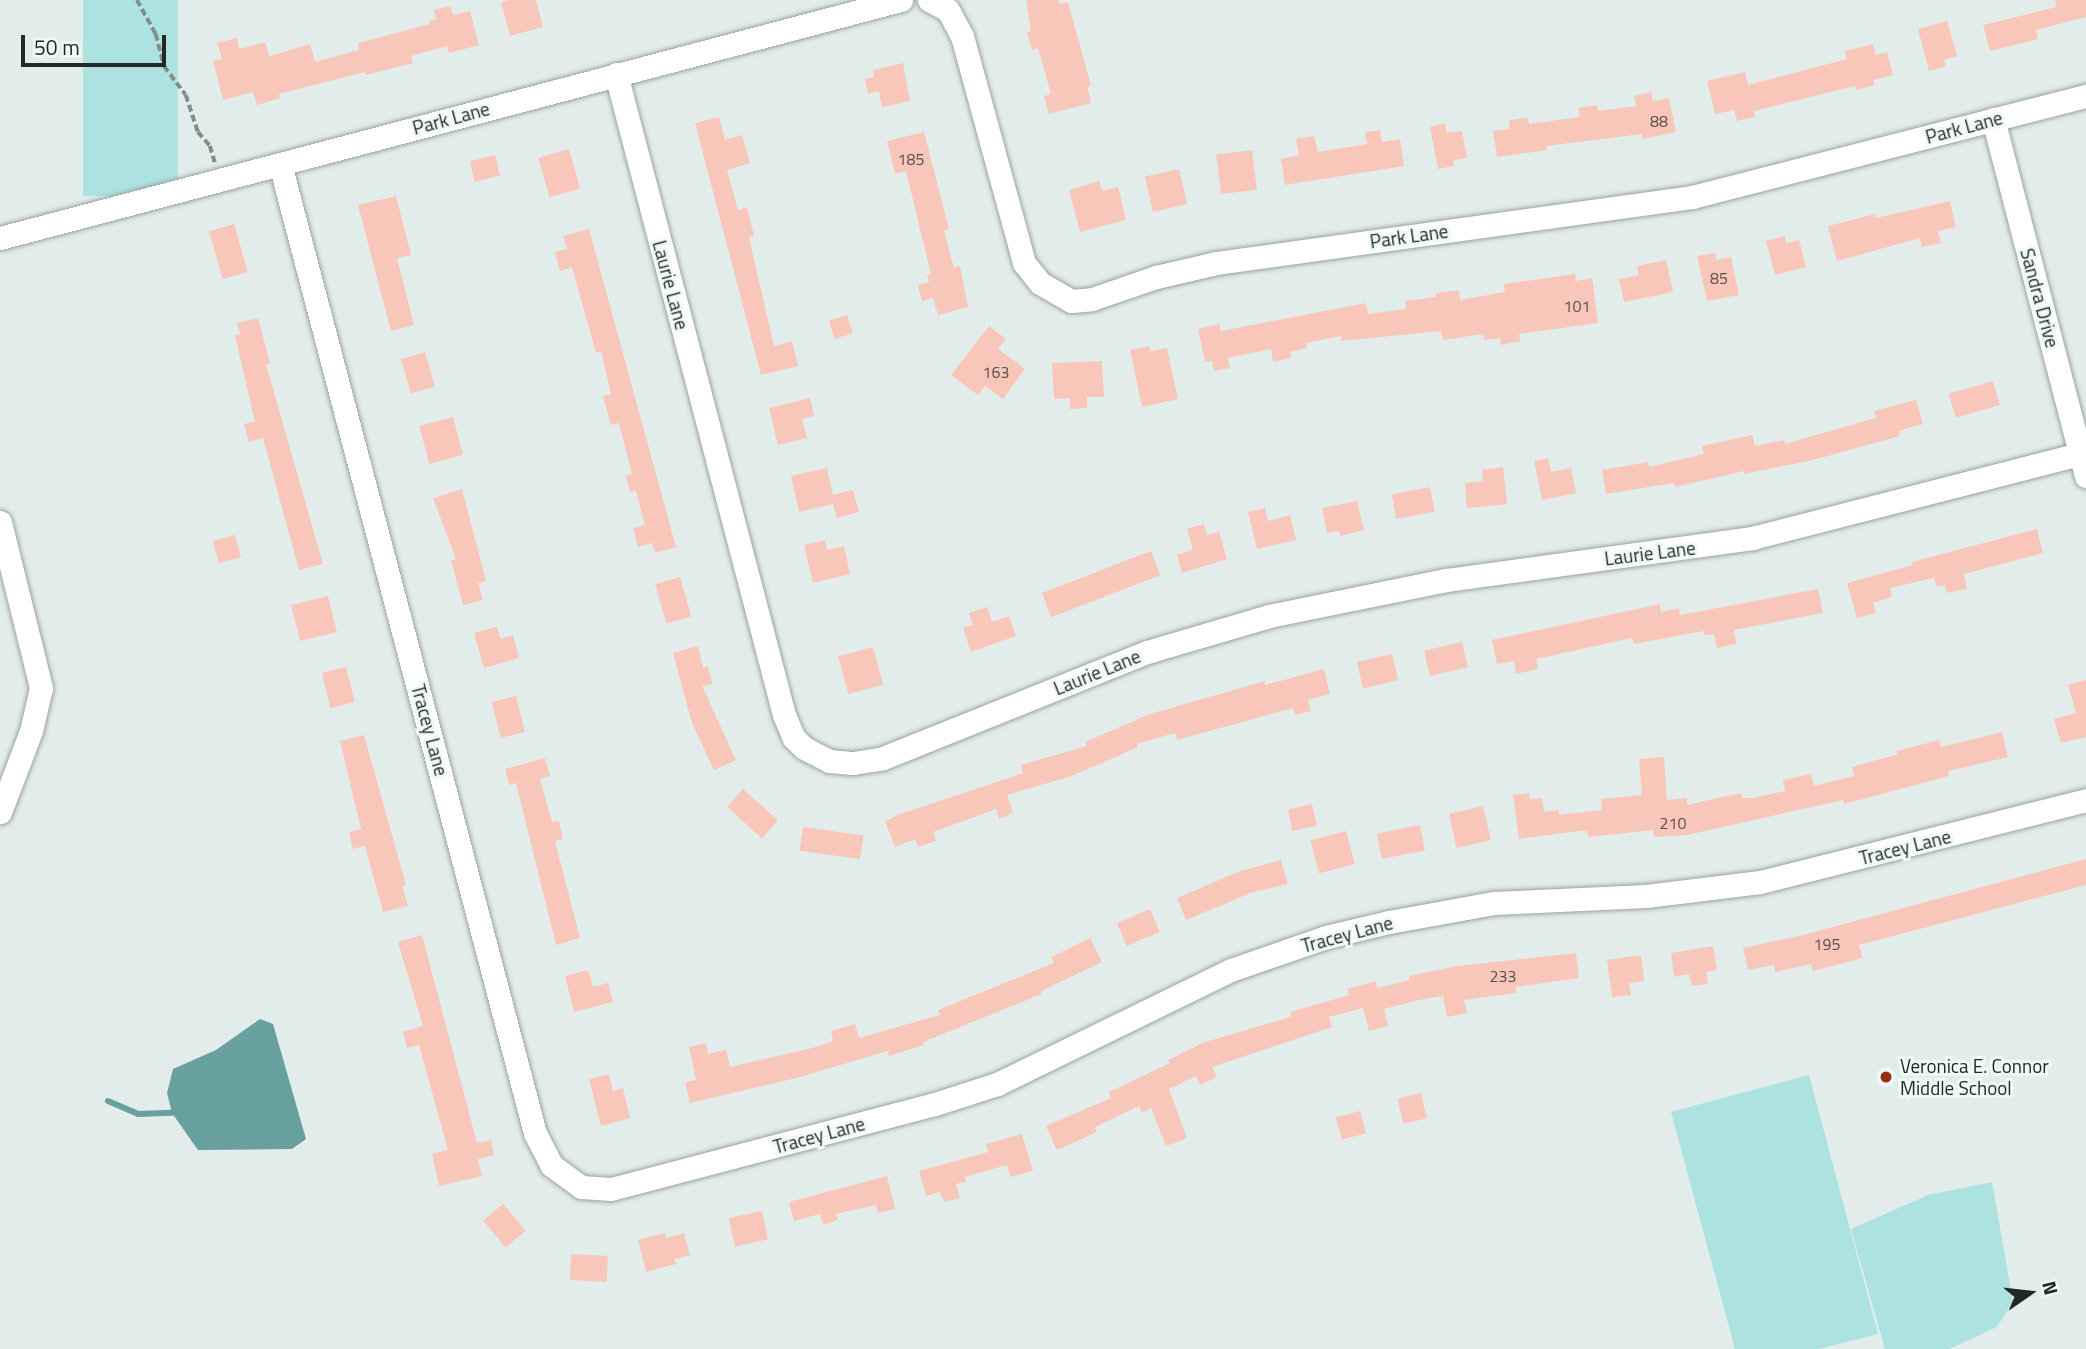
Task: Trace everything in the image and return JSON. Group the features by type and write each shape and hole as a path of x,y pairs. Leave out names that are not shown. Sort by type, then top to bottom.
{"street":[{"name":"Park Lane","path":"0,238 901,0"},
{"name":"Park Lane","path":"929,0 948,10 959,27 1024,263 1040,283 1071,301 1092,299 1156,277 1216,263 1692,197 2086,96"},
{"name":"Laurie Lane","path":"616,74 784,715 794,738 804,748 829,761 853,762 883,758 1147,652 1269,616 1446,580 1752,538 2084,461"},
{"name":"Sandra Drive","path":"1993,119 2084,461"},
{"name":"Tracey Lane","path":"280,164 535,1133 551,1166 581,1187 611,1189 935,1104 997,1084 1231,970 1326,937 1389,922 1494,903 1673,894 1760,882 2086,800"},
{"path":"0,522 41,688 31,731 10,754 0,811"}],"path":[{"path":"136,0 156,34 164,66 186,95 198,132 210,146 216,168"}],"shaded area":[{"path":"83,0 178,0 178,196 83,196"},
{"path":"260,1019 273,1024 306,1139 292,1149 198,1150 172,1113 167,1093 173,1069 216,1050"},
{"path":"1809,1075 1878,1334 1819,1349 1735,1349 1671,1112"},
{"path":"1992,1182 2013,1302 1997,1327 1949,1349 1885,1349 1851,1229 1928,1195"}],"building":[{"path":"536,0 543,27 510,36 501,2"},
{"path":"1026,0 1058,0 1059,4 1068,2 1091,86 1087,87 1091,103 1049,114 1044,96 1051,94 1038,48 1032,50 1027,32 1031,31"},
{"path":"2055,0 2086,0 2086,17 2036,30 2038,39 1990,51 1983,25 2056,7"},
{"path":"450,6 453,15 470,11 479,45 449,53 447,46 411,56 413,63 279,94 280,98 257,105 253,92 223,100 213,61 222,59 217,43 237,38 239,49 265,42 269,56 310,44 315,62 359,50 358,43 430,24 429,21 436,19 434,10"},
{"path":"1947,21 1957,56 1944,60 1946,66 1929,71 1918,29"},
{"path":"1873,44 1876,55 1887,52 1893,75 1873,80 1875,85 1856,90 1855,86 1754,111 1755,117 1737,121 1734,110 1715,114 1707,81 1745,72 1748,85 1847,59 1845,51"},
{"path":"903,63 910,101 882,107 879,91 868,94 865,79 874,77 873,70"},
{"path":"1651,92 1653,101 1669,98 1676,132 1643,139 1642,134 1546,146 1547,150 1497,157 1493,131 1510,129 1509,120 1528,118 1529,124 1580,117 1578,108 1597,105 1598,111 1636,106 1634,96"},
{"path":"719,117 725,140 742,135 750,163 727,170 738,210 747,207 754,236 749,237 774,346 792,341 798,366 761,375 695,123"},
{"path":"1445,123 1447,133 1462,131 1467,158 1453,160 1454,166 1438,169 1430,127"},
{"path":"1380,130 1382,142 1400,139 1404,166 1285,185 1281,159 1299,155 1296,139 1314,136 1318,152 1367,144 1365,132"},
{"path":"924,132 949,229 944,231 954,268 960,266 968,307 938,315 933,298 922,301 918,285 929,282 927,275 931,274 906,171 895,174 887,141"},
{"path":"569,149 580,188 550,197 538,158"},
{"path":"1252,150 1257,190 1221,194 1216,154"},
{"path":"495,155 500,175 475,182 470,161"},
{"path":"1179,169 1187,204 1153,212 1145,177"},
{"path":"1099,181 1102,191 1118,187 1126,220 1080,232 1069,190"},
{"path":"396,196 411,255 397,258 414,325 391,331 358,205"},
{"path":"1950,201 1956,227 1938,231 1941,243 1922,247 1920,238 1837,261 1828,226 1875,214 1876,218"},
{"path":"234,224 248,272 223,279 209,231"},
{"path":"589,229 676,547 655,553 652,543 638,547 633,528 645,525 636,491 630,492 626,476 632,474 619,423 611,425 603,396 611,394 601,351 596,353 572,267 560,271 555,252 567,249 563,236"},
{"path":"1785,236 1786,243 1799,240 1806,267 1775,275 1766,241"},
{"path":"1715,253 1716,260 1731,257 1739,295 1707,301 1697,256"},
{"path":"1666,260 1673,292 1624,302 1619,279 1639,275 1637,266"},
{"path":"1575,274 1576,281 1592,278 1598,323 1519,334 1520,341 1501,345 1500,338 1484,340 1483,334 1443,340 1441,331 1341,341 1341,336 1306,343 1307,348 1290,352 1291,358 1273,362 1271,349 1228,358 1230,368 1214,371 1212,361 1205,362 1198,329 1219,324 1221,331 1366,303 1368,314 1406,309 1405,301 1436,297 1436,293 1459,290 1460,300 1505,292 1504,284"},
{"path":"847,315 853,333 835,339 829,321"},
{"path":"258,318 270,363 266,364 323,564 299,570 263,438 249,442 244,424 255,422 235,335 240,334 237,323"},
{"path":"989,326 1006,339 998,349 1025,369 1003,399 985,386 978,395 951,375"},
{"path":"1149,346 1150,351 1167,348 1178,399 1142,407 1130,350"},
{"path":"425,352 435,387 411,393 401,359"},
{"path":"1102,361 1104,397 1087,397 1087,408 1070,409 1070,398 1054,399 1052,363"},
{"path":"1993,381 2000,405 1956,418 1949,394"},
{"path":"810,398 814,416 802,419 807,438 778,445 769,408"},
{"path":"1916,400 1923,424 1899,431 1900,436 1813,460 1744,474 1744,471 1675,487 1674,483 1606,494 1602,470 1648,462 1649,467 1704,454 1702,446 1752,435 1755,446 1784,440 1785,444 1876,418 1874,411"},
{"path":"453,417 463,455 429,464 419,426"},
{"path":"1548,458 1551,472 1571,468 1576,493 1542,500 1534,461"},
{"path":"1503,467 1507,504 1467,508 1465,483 1483,481 1482,470"},
{"path":"827,468 833,495 853,490 859,512 837,518 833,504 799,512 791,476"},
{"path":"1430,487 1435,512 1396,519 1392,494"},
{"path":"462,489 486,581 478,583 483,600 463,605 451,560 456,559 433,498"},
{"path":"1357,501 1364,530 1340,536 1339,531 1327,533 1322,508"},
{"path":"1265,508 1268,521 1290,515 1296,540 1257,549 1248,512"},
{"path":"1204,524 1207,535 1219,532 1227,559 1182,573 1177,555 1193,550 1187,529"},
{"path":"2037,529 2043,553 1964,574 1967,589 1947,593 1945,585 1937,587 1934,578 1890,588 1892,597 1873,603 1876,613 1857,618 1847,583 1913,565 1912,562"},
{"path":"235,535 241,557 219,563 213,541"},
{"path":"825,540 827,550 844,546 850,574 813,583 804,545"},
{"path":"1151,551 1160,575 1051,617 1042,593"},
{"path":"680,577 691,616 666,624 655,584"},
{"path":"1818,589 1823,613 1734,630 1736,644 1717,648 1714,634 1704,635 1703,631 1634,644 1632,638 1536,659 1538,669 1516,674 1514,661 1497,664 1492,640 1660,604 1661,612 1679,608 1680,615"},
{"path":"328,596 337,632 300,641 291,605"},
{"path":"987,607 992,622 1009,616 1016,636 971,652 963,628 973,625 969,613"},
{"path":"497,627 501,639 513,635 519,658 484,668 474,633"},
{"path":"1462,642 1468,667 1430,676 1424,651"},
{"path":"698,646 703,668 708,666 712,684 702,686 736,760 714,770 692,723 673,653"},
{"path":"873,647 883,685 848,694 838,656"},
{"path":"1392,654 1398,680 1363,688 1357,662"},
{"path":"346,667 355,702 330,708 322,673"},
{"path":"1324,669 1330,694 1308,700 1311,711 1295,715 1293,708 1177,740 1175,733 1137,744 1138,747 1072,776 1007,795 1013,813 999,819 996,809 933,832 936,841 918,847 915,839 895,847 885,821 1023,773 1021,765 1087,746 1085,742 1150,714 1265,681 1265,685"},
{"path":"2086,680 2086,737 2061,743 2054,719 2076,713 2068,685"},
{"path":"516,696 525,732 501,738 492,702"},
{"path":"2002,732 2008,757 1948,771 1949,776 1844,804 1843,800 1687,835 1654,837 1653,830 1588,837 1587,830 1519,839 1513,795 1529,793 1530,799 1542,798 1544,812 1559,810 1559,815 1602,810 1601,799 1642,795 1639,759 1664,757 1667,800 1687,798 1687,805 1741,793 1742,798 1753,798 1785,791 1783,780 1811,774 1814,786 1854,776 1852,767 1898,754 1897,751 1939,740 1941,747"},
{"path":"364,735 406,885 402,886 408,906 383,912 365,846 353,849 349,832 361,829 340,741"},
{"path":"545,758 550,776 540,779 552,822 559,821 563,839 555,841 580,938 556,945 516,783 509,785 505,769"},
{"path":"743,789 778,820 762,838 727,807"},
{"path":"1312,804 1317,825 1293,831 1288,810"},
{"path":"1483,806 1491,840 1457,848 1449,814"},
{"path":"1420,825 1425,851 1382,859 1377,833"},
{"path":"803,827 863,835 860,859 800,851"},
{"path":"1346,831 1355,864 1319,873 1310,841"},
{"path":"2086,859 2086,885 1859,945 1863,958 1813,971 1811,964 1775,972 1774,965 1748,970 1743,948 1803,935"},
{"path":"1281,860 1288,884 1253,892 1186,920 1177,898 1240,871"},
{"path":"1150,909 1160,932 1127,946 1117,923"},
{"path":"422,935 477,1143 491,1140 494,1155 478,1159 482,1176 439,1186 432,1154 448,1150 419,1045 407,1048 403,1032 423,1026 398,942"},
{"path":"1090,938 1102,962 1041,991 1042,994 923,1042 924,1045 889,1056 888,1051 796,1078 690,1103 685,1082 696,1080 689,1047 706,1043 708,1054 726,1050 730,1067 816,1047 833,1041 831,1031 855,1024 859,1038 940,1015 938,1010 1054,963 1051,957"},
{"path":"1713,946 1717,970 1706,972 1708,984 1692,986 1689,974 1674,977 1671,953"},
{"path":"1576,953 1579,978 1516,987 1516,993 1464,1000 1467,1013 1447,1017 1443,996 1414,1001 1384,1009 1388,1026 1369,1031 1363,1008 1329,1017 1332,1027 1212,1067 1217,1077 1200,1085 1196,1076 1169,1089 1187,1138 1166,1146 1151,1108 1142,1113 1139,1106 1095,1127 1097,1132 1057,1150 1046,1126 1111,1098 1109,1092 1170,1063 1168,1060 1205,1042 1291,1017 1290,1012 1349,995 1348,989 1376,981 1377,988 1410,980 1409,976 1458,966"},
{"path":"1641,955 1644,981 1629,983 1631,995 1612,997 1607,960"},
{"path":"588,970 593,987 608,983 613,1002 574,1012 565,976"},
{"path":"609,1074 613,1091 623,1088 630,1118 601,1126 589,1079"},
{"path":"1421,1093 1427,1118 1403,1124 1398,1098"},
{"path":"1360,1111 1366,1133 1342,1140 1336,1117"},
{"path":"1022,1134 1033,1171 1010,1177 1007,1165 965,1177 966,1182 956,1184 960,1198 944,1202 940,1192 926,1196 919,1171 988,1152 986,1144"},
{"path":"887,1176 895,1209 878,1213 876,1205 836,1214 838,1220 823,1225 820,1214 794,1221 789,1202"},
{"path":"503,1204 525,1231 506,1248 483,1221"},
{"path":"762,1211 768,1239 735,1246 729,1218"},
{"path":"665,1233 666,1238 684,1233 690,1255 674,1259 676,1264 646,1272 638,1240"},
{"path":"571,1254 608,1256 607,1282 570,1280"}],"waterway":[{"path":"108,1101 138,1114 172,1113"}],"place":[{"name":"Veronica E. Connor Middle School","path":"1886,1077"}]}
